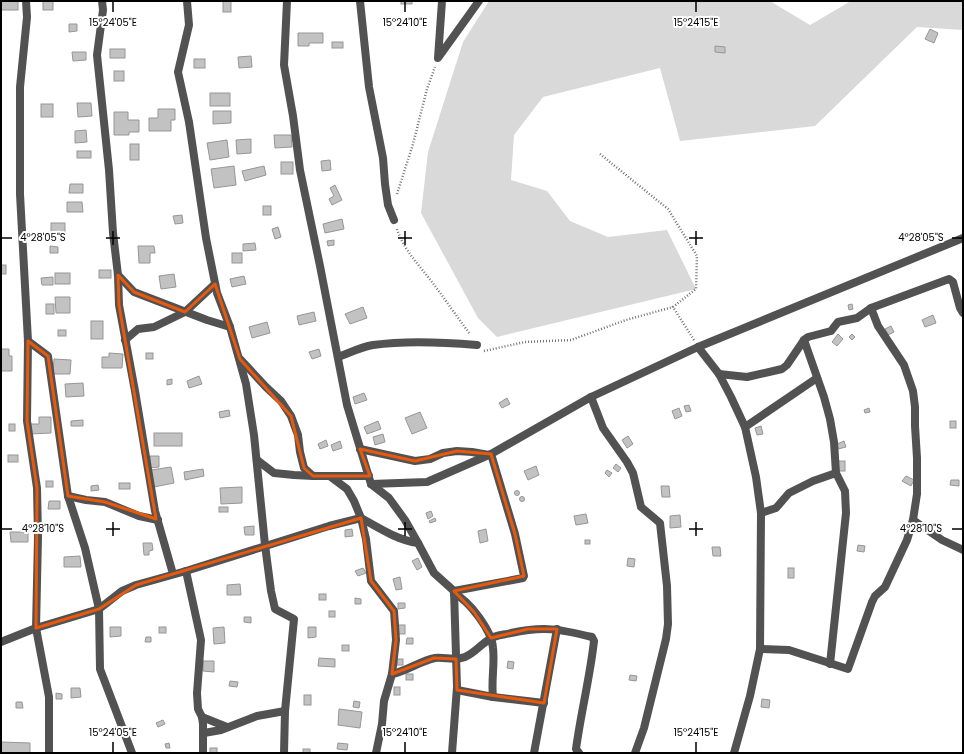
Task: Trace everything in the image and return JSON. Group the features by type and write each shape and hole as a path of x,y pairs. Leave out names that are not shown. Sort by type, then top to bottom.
{"street":[{"path":"26,1 27,17 20,87 20,194 28,341 27,421 37,488 38,599 36,628 48,697 49,753"},
{"path":"102,1 103,10 97,55 109,170 113,233 118,275 119,305 155,511 173,574"},
{"path":"187,1 189,25 178,72 189,122 206,238 217,294 230,327 240,359 254,435 271,592 275,609 294,619 285,711 284,753"},
{"path":"360,1 369,87 383,158 388,205 394,220"},
{"path":"438,58 442,1"},
{"path":"438,58 479,1"},
{"path":"287,2 284,65 293,116 300,170 347,405 370,480 389,498 405,520 434,573 454,593 460,596 474,612 491,638 493,647 493,697"},
{"path":"257,460 274,473 370,480 427,482 490,454 591,397 698,347 963,238"},
{"path":"118,275 134,292 185,312 230,327"},
{"path":"719,374 746,377 782,369 787,365 804,340 808,337 831,331 838,322 857,318 871,308 949,279 953,282 960,308 963,313"},
{"path":"125,340 138,329 154,327 185,312 215,284"},
{"path":"760,649 789,650 848,669 872,602 875,596 885,587 907,540 913,520 917,494 917,458 913,391 904,365 878,326 871,308"},
{"path":"804,340 830,419 834,442 836,474 845,492 846,513 830,664"},
{"path":"28,341 48,356 68,496 85,548 98,609 100,668 132,753"},
{"path":"338,357 371,345 419,342 477,344"},
{"path":"698,347 719,374 745,427 756,477 761,513 760,649 750,696 734,753"},
{"path":"240,359 281,401 291,416 298,435 304,468 313,476"},
{"path":"745,427 817,378"},
{"path":"591,397 604,428 633,473 641,507 660,523 667,586 668,624 666,639 644,728 635,753"},
{"path":"360,448 415,461 430,459 443,453 457,451 490,454"},
{"path":"454,593 523,578 524,576 516,534 490,454"},
{"path":"761,513 776,508 789,493 813,481 836,474"},
{"path":"331,477 347,489 354,501 361,518 366,539 371,581 394,611 396,640 392,674 384,701 382,724 376,753"},
{"path":"68,496 105,502 140,516 158,520"},
{"path":"1,642 36,628 98,609 122,591 136,585 186,571 265,545 361,518 397,537 409,542 418,543"},
{"path":"913,520 942,540 963,550"},
{"path":"186,571 201,640 197,693 198,709 202,717 204,733 203,753"},
{"path":"452,753 457,690 454,593"},
{"path":"392,674 401,672 434,658 456,659 470,654 491,638 528,629 558,629 592,637 594,641 591,670 581,715 576,749 579,753"},
{"path":"534,753 558,629"},
{"path":"457,690 493,697 544,703"},
{"path":"204,733 221,730 257,716 285,711"},
{"path":"202,717 227,727"}],"path":[{"path":"396,196 413,144 427,89 438,58"},
{"path":"394,220 398,235 413,258 482,351 525,342 571,340 626,320 673,307 696,290 697,256 668,209 600,154"},
{"path":"673,307 698,347"}],"highlighted area":[{"path":"118,275 134,292 185,312 215,284 240,359 291,416 304,468 313,476 370,476 360,449 415,461 457,451 491,454 515,534 524,576 454,591 474,612 491,638 528,629 557,629 544,703 457,690 456,659 434,658 392,674 396,640 394,611 371,581 361,518 136,585 99,609 36,628 37,488 27,421 28,341 48,356 68,496 105,502 156,519 119,305"}],"shaded area":[{"path":"489,1 770,1 810,25 851,1 963,1 963,30 917,27 815,126 680,141 660,68 543,97 514,135 511,180 547,191 570,221 608,237 667,230 696,289 497,337 478,318 421,213 428,152 463,42"}],"building":[{"path":"1,1 18,1 18,10 1,10"},
{"path":"43,1 53,1 53,10 43,10"},
{"path":"223,1 231,1 231,12 223,12"},
{"path":"401,1 412,1 412,4 401,4"},
{"path":"69,24 77,24 77,31 69,32"},
{"path":"930,29 938,33 934,43 925,39"},
{"path":"298,33 323,33 323,43 309,43 309,46 298,46"},
{"path":"332,42 343,42 343,48 332,48"},
{"path":"715,46 725,47 725,53 715,52"},
{"path":"110,49 125,49 125,58 110,58"},
{"path":"72,52 86,52 86,60 73,61"},
{"path":"251,56 252,67 239,68 238,57"},
{"path":"194,59 205,59 205,68 194,68"},
{"path":"114,71 124,71 124,81 114,81"},
{"path":"210,93 230,93 230,106 210,106"},
{"path":"77,103 91,103 92,116 78,117"},
{"path":"41,104 53,104 53,117 41,117"},
{"path":"158,109 175,109 175,120 171,120 171,131 149,131 149,118 158,118"},
{"path":"213,111 231,111 231,123 213,124"},
{"path":"114,112 128,112 128,120 139,120 139,132 129,132 129,135 114,135"},
{"path":"86,130 87,142 75,143 75,131"},
{"path":"274,135 291,135 292,147 275,148"},
{"path":"251,139 251,153 237,154 236,140"},
{"path":"227,140 229,157 210,160 207,143"},
{"path":"130,144 139,144 139,160 130,160"},
{"path":"77,151 91,151 91,158 77,158"},
{"path":"330,160 331,170 322,171 321,161"},
{"path":"281,162 293,162 293,174 281,174"},
{"path":"234,166 236,185 214,188 211,169"},
{"path":"264,166 266,175 245,181 242,171"},
{"path":"70,184 83,184 83,193 69,193"},
{"path":"335,185 342,200 332,205 329,199 334,196 330,188"},
{"path":"67,202 82,202 83,212 67,212"},
{"path":"263,206 271,206 271,215 263,215"},
{"path":"182,215 183,223 175,224 173,216"},
{"path":"342,219 344,229 325,233 323,224"},
{"path":"51,223 65,223 65,232 51,232"},
{"path":"278,227 281,237 275,239 272,229"},
{"path":"334,240 334,245 328,246 327,241"},
{"path":"255,243 256,250 243,251 243,244"},
{"path":"50,246 58,247 58,253 50,253"},
{"path":"138,246 154,246 155,253 150,253 150,263 139,263"},
{"path":"232,253 242,253 242,263 232,263"},
{"path":"1,265 6,265 6,274 1,274"},
{"path":"99,270 111,270 111,278 99,278"},
{"path":"55,273 70,273 70,284 55,284"},
{"path":"174,274 176,287 161,289 159,276"},
{"path":"244,276 246,284 232,287 230,279"},
{"path":"53,277 53,285 42,285 41,278"},
{"path":"55,297 70,297 70,313 56,313"},
{"path":"46,304 54,304 54,314 46,314"},
{"path":"852,304 853,309 849,310 848,305"},
{"path":"363,307 367,318 350,324 345,314"},
{"path":"314,312 316,321 299,325 297,316"},
{"path":"933,315 936,323 925,327 922,320"},
{"path":"91,321 103,321 103,339 91,339"},
{"path":"267,322 270,333 252,338 249,327"},
{"path":"891,326 894,332 888,335 885,329"},
{"path":"58,330 66,330 66,336 58,336"},
{"path":"838,334 843,339 837,346 832,342"},
{"path":"852,334 855,337 852,340 849,337"},
{"path":"1,349 9,349 9,356 12,356 12,371 1,371"},
{"path":"319,349 321,356 312,359 309,352"},
{"path":"109,353 123,354 122,368 102,368 102,357 109,357"},
{"path":"146,353 153,353 153,359 146,359"},
{"path":"54,359 71,360 70,374 53,374"},
{"path":"199,376 202,384 189,388 187,381"},
{"path":"172,379 172,384 167,385 167,380"},
{"path":"83,383 84,396 66,397 65,384"},
{"path":"364,393 367,400 355,404 353,397"},
{"path":"507,398 510,404 502,408 499,403"},
{"path":"689,405 691,411 686,412 684,406"},
{"path":"679,408 682,416 675,419 672,411"},
{"path":"869,408 870,412 865,413 864,410"},
{"path":"229,410 230,416 220,418 219,412"},
{"path":"420,412 427,428 412,434 405,418"},
{"path":"39,417 51,417 51,433 30,434 30,424 39,424"},
{"path":"83,420 83,426 71,426 71,421"},
{"path":"378,421 381,429 367,434 364,427"},
{"path":"950,421 956,421 956,428 950,428"},
{"path":"9,424 15,424 15,431 9,431"},
{"path":"761,426 763,434 757,435 755,428"},
{"path":"154,433 182,433 182,446 154,446"},
{"path":"383,434 385,442 375,445 373,437"},
{"path":"628,436 633,444 627,448 622,440"},
{"path":"326,440 328,446 320,449 318,444"},
{"path":"340,441 342,448 333,451 331,445"},
{"path":"844,441 846,447 838,449 837,444"},
{"path":"8,455 18,455 18,462 8,462"},
{"path":"150,456 159,456 159,467 150,468"},
{"path":"838,461 845,461 845,471 838,471"},
{"path":"616,464 621,468 618,472 613,468"},
{"path":"536,466 539,475 528,480 524,471"},
{"path":"171,467 174,483 154,487 151,470"},
{"path":"203,469 204,476 185,480 184,472"},
{"path":"607,470 612,473 609,477 605,473"},
{"path":"906,476 914,480 911,486 902,481"},
{"path":"951,480 959,480 959,486 950,485"},
{"path":"46,481 53,481 53,487 46,487"},
{"path":"119,483 130,483 130,489 119,489"},
{"path":"98,485 99,490 91,491 91,486"},
{"path":"661,486 669,486 670,497 662,497"},
{"path":"242,487 242,503 221,504 220,488"},
{"path":"517,490 520,493 517,496 514,493"},
{"path":"522,496 525,499 522,502 519,499"},
{"path":"49,501 60,501 60,509 48,509"},
{"path":"219,507 228,507 228,512 219,512"},
{"path":"431,511 433,516 428,519 426,513"},
{"path":"586,514 588,523 576,525 574,516"},
{"path":"680,515 681,527 670,528 670,516"},
{"path":"435,518 436,521 430,523 429,521"},
{"path":"254,526 254,535 245,535 244,527"},
{"path":"352,529 353,536 345,537 345,530"},
{"path":"486,529 488,541 480,543 478,531"},
{"path":"10,532 28,532 28,542 11,542"},
{"path":"585,540 590,540 590,544 585,544"},
{"path":"143,543 152,543 153,550 149,551 149,555 144,555"},
{"path":"858,545 865,546 864,552 857,551"},
{"path":"712,547 720,547 721,556 713,556"},
{"path":"80,556 81,567 64,567 64,557"},
{"path":"418,558 422,567 417,570 412,561"},
{"path":"628,558 635,559 634,567 627,566"},
{"path":"363,568 366,573 358,576 355,571"},
{"path":"788,568 794,568 794,578 788,578"},
{"path":"400,577 402,589 396,590 393,579"},
{"path":"240,584 241,595 227,595 227,585"},
{"path":"319,594 326,594 326,600 319,600"},
{"path":"355,598 361,599 361,604 355,604"},
{"path":"398,603 405,603 405,608 398,609"},
{"path":"329,611 335,611 335,617 329,617"},
{"path":"244,617 251,617 251,623 244,622"},
{"path":"398,625 405,625 405,634 398,634"},
{"path":"110,627 121,627 121,636 110,637"},
{"path":"159,627 166,627 166,633 159,633"},
{"path":"224,627 225,643 214,644 213,628"},
{"path":"308,627 316,627 316,637 308,638"},
{"path":"146,637 151,637 151,642 145,642"},
{"path":"407,638 413,638 413,644 406,644"},
{"path":"342,645 349,645 349,651 342,651"},
{"path":"319,658 335,659 335,667 318,666"},
{"path":"397,659 403,659 403,665 397,665"},
{"path":"203,661 214,661 214,672 203,671"},
{"path":"508,661 514,662 513,669 507,668"},
{"path":"406,674 413,674 413,680 406,680"},
{"path":"630,675 637,676 636,681 629,680"},
{"path":"230,681 238,682 237,687 229,686"},
{"path":"394,687 400,687 400,695 394,695"},
{"path":"71,688 80,688 81,697 71,698"},
{"path":"56,693 62,694 62,699 56,699"},
{"path":"304,695 311,695 311,705 304,705"},
{"path":"762,699 770,700 769,708 761,707"},
{"path":"354,701 360,702 359,708 353,707"},
{"path":"16,702 22,702 23,708 16,708"},
{"path":"339,709 362,712 360,728 338,725"},
{"path":"163,720 165,724 158,727 156,723"},
{"path":"1,742 30,743 30,753 1,753"},
{"path":"169,743 170,748 166,748 165,744"},
{"path":"338,743 348,744 347,750 337,749"},
{"path":"210,748 217,748 217,753 210,753"},
{"path":"303,749 310,749 310,753 303,753"}]}
